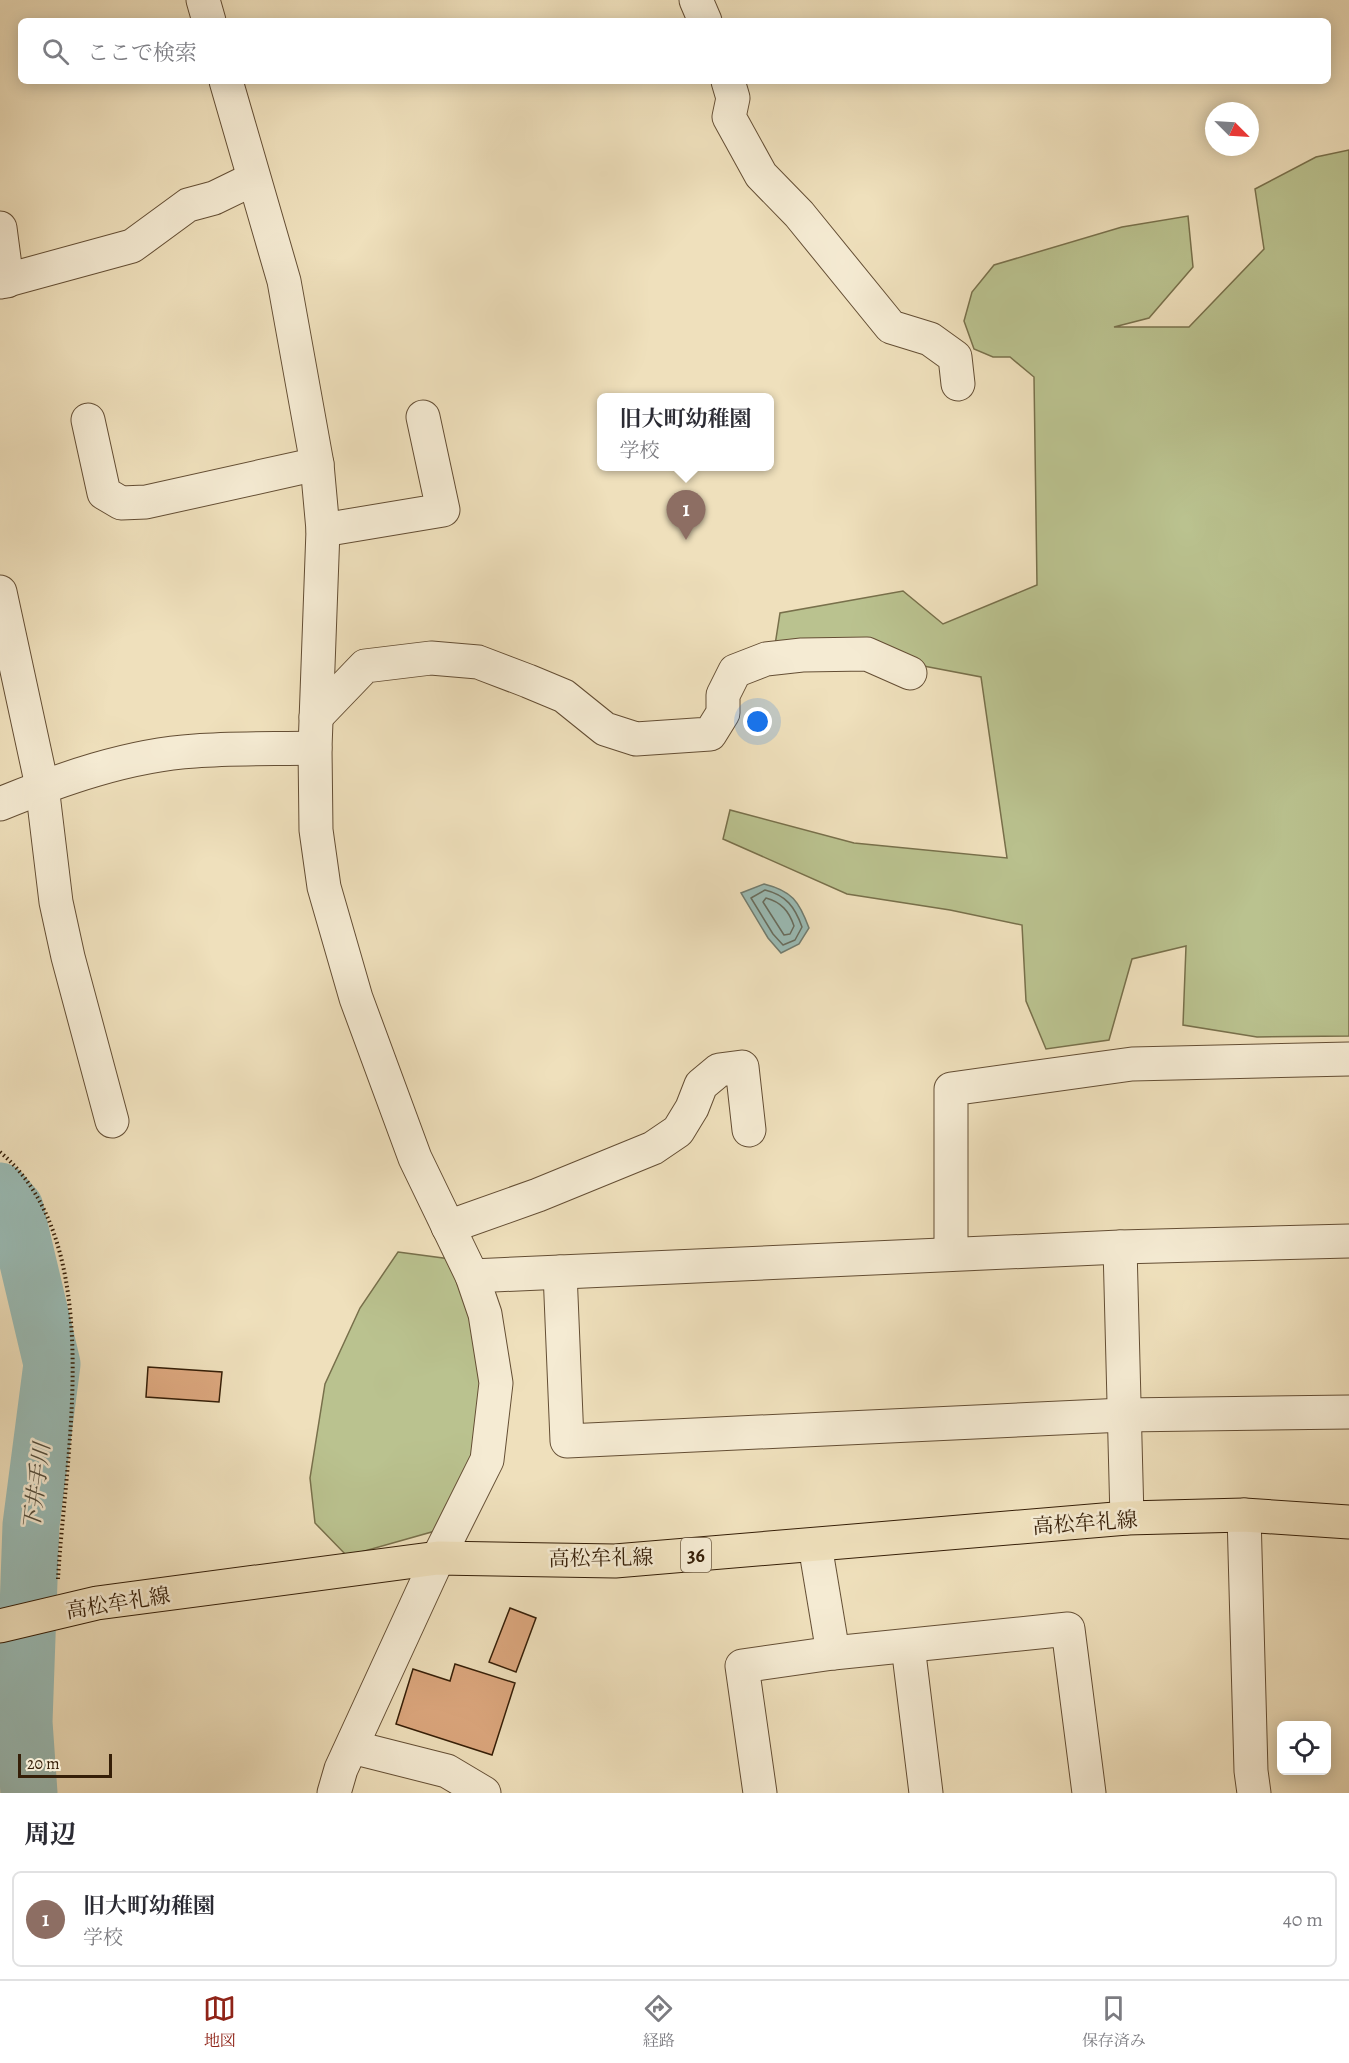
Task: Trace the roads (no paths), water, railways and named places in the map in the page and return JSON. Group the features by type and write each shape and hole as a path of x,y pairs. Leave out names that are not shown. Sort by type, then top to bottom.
{"main road":[{"name":"高松牟礼線","path":"0,1626 97,1603 438,1558 615,1561 1126,1518 1244,1515 1349,1522"}],"street":[{"path":"203,0 208,18"},
{"path":"696,0 704,18"},
{"path":"227,84 284,281 316,464 323,530 316,732 316,830 324,887 356,998 415,1158 472,1276 485,1314 496,1383 487,1460 438,1558 352,1747 334,1793"},
{"path":"729,84 733,98 729,117 761,175 799,214 891,327 930,339 955,357 958,384"},
{"path":"0,228 3,281 132,246 188,205 214,198 253,179"},
{"path":"323,530 443,510 423,417"},
{"path":"88,420 104,492 121,503 147,502 316,464"},
{"path":"2,607 42,786 56,902 68,957 112,1121"},
{"path":"0,804 42,786 114,765 316,732 365,666 431,658 478,662 564,696 604,729 636,739 710,734 723,713 723,695 735,671 766,659 802,655 867,654 910,673"},
{"path":"951,1254 951,1089 1132,1064 1349,1059"},
{"path":"448,1227 538,1195 653,1148 678,1131 692,1108 701,1085 719,1070 742,1067 749,1130"},
{"path":"472,1276 1120,1247 1349,1241"},
{"path":"1120,1247 1126,1518"},
{"path":"560,1272 567,1442 1124,1416 1349,1412"},
{"path":"1244,1515 1251,1772 1254,1793"},
{"path":"815,1545 833,1653"},
{"path":"760,1793 742,1666 833,1653 1068,1629 1089,1793"},
{"path":"908,1646 926,1793"},
{"path":"352,1747 447,1771 484,1793"}],"water":[{"path":"764,884 788,894 798,904 809,928 799,944 781,953 768,938 741,893"}],"waterway":[{"name":"下井手川","path":"0,1191 15,1208 52,1364 31,1525 24,1722 29,1793"}],"place":[{"name":"旧大町幼稚園","path":"686,540"}]}
